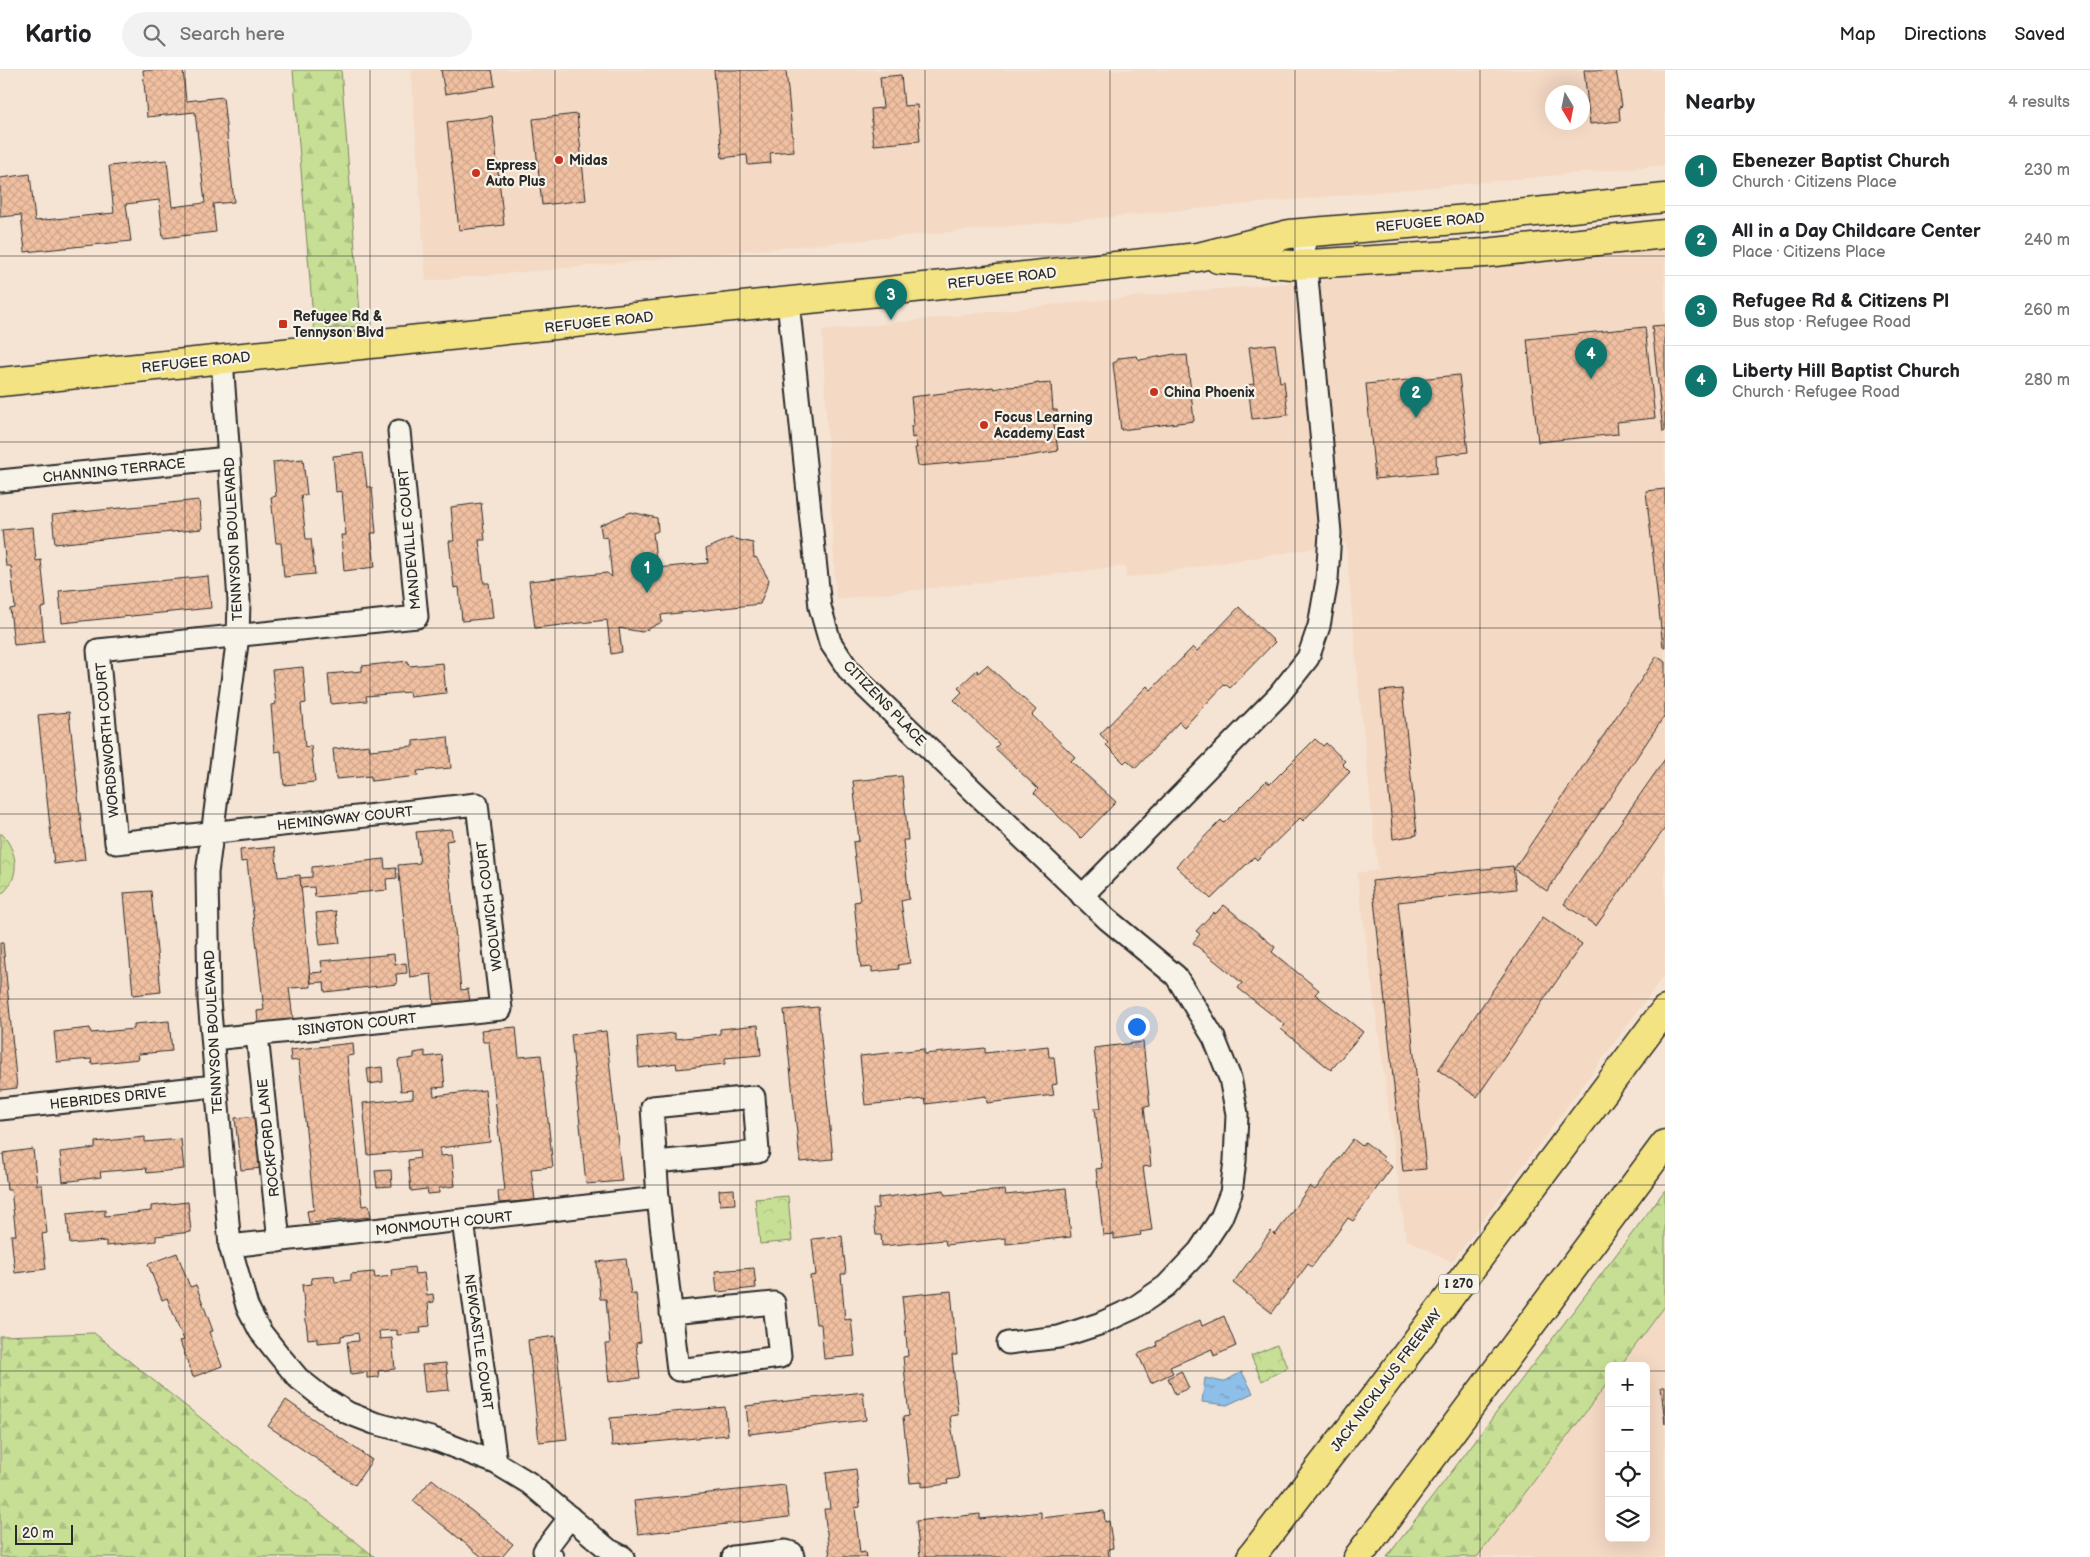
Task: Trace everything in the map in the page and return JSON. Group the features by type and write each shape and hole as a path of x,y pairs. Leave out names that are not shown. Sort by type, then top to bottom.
{"main road":[{"name":"REFUGEE ROAD","path":"0,382 1198,257 1289,234 1480,218 1665,198"},
{"name":"REFUGEE ROAD","path":"1198,257 1293,265 1485,253 1665,234"},
{"name":"JACK NICKLAUS FREEWAY","path":"1251,1557 1370,1403 1665,1010"},
{"path":"1358,1557 1665,1144"}],"street":[{"path":"1082,896 1279,695 1308,658 1319,626 1327,580 1329,527 1303,233"},
{"name":"CITIZENS PLACE","path":"788,301 820,607 830,642 850,672 1082,896 1176,976 1214,1038 1230,1078 1237,1114 1235,1161 1231,1193 1221,1218 1199,1251 1166,1286 1134,1308 1099,1324 1059,1337 1008,1343"},
{"name":"TENNYSON BOULEVARD","path":"222,360 239,601 238,636 207,873 209,1000 230,1246 247,1306 260,1332 298,1378 322,1397 348,1412 374,1423 431,1438 496,1463 529,1483 609,1550 623,1557"},
{"name":"MANDEVILLE COURT","path":"238,636 417,617 399,431"},
{"name":"CHANNING TERRACE","path":"0,481 228,458"},
{"name":"WORDSWORTH COURT","path":"213,833 116,843 98,650 238,636"},
{"name":"HEMINGWAY COURT","path":"213,833 478,804"},
{"name":"WOOLWICH COURT","path":"478,804 501,1009"},
{"name":"ISINGTON COURT","path":"213,1039 501,1009"},
{"name":"ROCKFORD LANE","path":"257,1035 279,1241"},
{"name":"HEBRIDES DRIVE","path":"0,1109 215,1086"},
{"path":"656,1162 758,1152 754,1097 652,1107 658,1198 671,1313 678,1370 780,1357 774,1303 671,1313"},
{"name":"MONMOUTH COURT","path":"230,1246 658,1198"},
{"name":"NEWCASTLE COURT","path":"463,1221 496,1463"},
{"path":"552,1557 544,1551 570,1517"},
{"path":"733,1557 786,1551 792,1553 792,1557"}],"shaded area":[{"path":"411,70 1665,70 1665,165 426,281"},
{"path":"1665,247 1665,974 1452,1262 1406,1239 1357,873 1378,870 1358,682 1346,543 1126,578 1125,566 836,599 822,331 1078,302"},
{"path":"1665,1306 1665,1557 1477,1557 1605,1386 1605,1542 1650,1542 1650,1362 1623,1362"}],"green space":[{"path":"293,70 341,70 361,326 314,330"},
{"path":"0,834 7,841 14,855 15,871 9,885 4,892 0,893"},
{"path":"1665,1190 1665,1306 1623,1362 1605,1362 1605,1386 1477,1557 1387,1557"},
{"path":"788,1196 792,1241 760,1244 755,1199"},
{"path":"94,1333 375,1557 0,1557 0,1336"},
{"path":"1277,1345 1288,1367 1262,1381 1251,1356"}],"water":[{"path":"1242,1372 1253,1393 1227,1405 1202,1402 1205,1378 1223,1382"}],"building":[{"path":"143,70 183,70 186,101 223,97 234,202 213,204 216,232 163,238 159,200 126,204 131,241 25,252 21,215 0,217 0,178 30,174 35,221 114,213 109,166 167,160 172,207 205,203 195,112 147,117"},
{"path":"441,70 492,70 495,86 445,94"},
{"path":"714,70 786,70 794,151 770,153 771,163 748,165 747,155 722,158"},
{"path":"1584,70 1616,70 1622,106 1619,107 1620,121 1590,124 1590,85 1586,85"},
{"path":"901,75 904,106 917,105 920,141 874,145 871,109 883,108 880,77"},
{"name":"Midas","path":"577,114 586,200 542,205 533,119"},
{"name":"Express Auto Plus","path":"492,116 504,225 459,230 447,122"},
{"path":"1665,325 1665,431 1663,432 1652,326"},
{"path":"1645,327 1655,418 1617,422 1618,434 1538,442 1527,339"},
{"path":"1275,344 1280,382 1284,381 1288,415 1252,419 1248,385 1254,384 1249,347"},
{"name":"China Phoenix","path":"1175,354 1178,356 1187,355 1194,421 1121,430 1113,363 1119,358 1136,356 1140,360"},
{"path":"1459,375 1468,452 1436,456 1437,473 1375,479 1366,384"},
{"name":"Focus Learning Academy East","path":"1051,383 1053,410 1057,410 1058,424 1054,424 1058,451 1022,457 918,466 915,437 912,438 911,426 914,425 911,397"},
{"path":"363,453 367,487 372,487 376,533 371,533 375,567 344,571 341,535 346,535 342,491 336,492 333,456"},
{"path":"303,459 307,495 301,495 306,539 311,539 315,574 284,577 281,543 276,543 271,497 276,496 273,462"},
{"path":"1665,489 1665,647 1663,647 1646,491"},
{"path":"199,500 202,529 55,544 52,515"},
{"path":"481,503 485,540 479,540 484,583 489,583 493,618 462,621 459,587 454,588 449,541 454,541 451,507"},
{"path":"631,512 657,518 658,531 653,533 657,568 708,563 706,549 731,538 753,543 754,558 756,557 769,580 760,604 661,615 662,622 642,632 619,628 622,652 611,654 607,620 535,628 529,581 607,573 612,577 608,538 602,537 600,525"},
{"path":"33,527 36,561 41,560 46,607 41,608 44,642 14,645 10,609 15,608 11,566 6,566 2,530"},
{"path":"208,576 211,608 62,623 59,591"},
{"path":"1239,607 1275,642 1230,688 1225,684 1184,727 1179,722 1136,768 1127,760 1124,763 1106,745 1108,743 1100,734 1147,686 1151,690 1193,647 1197,651"},
{"path":"1657,656 1665,662 1665,715 1547,891 1514,869"},
{"path":"408,661 409,666 443,663 446,693 410,697 409,692 366,696 367,701 331,704 328,674 362,671 362,666"},
{"path":"987,665 1036,710 1032,715 1075,757 1071,761 1116,802 1081,838 1034,793 1038,789 995,748 999,744 954,700 962,692 958,688 977,670 978,673"},
{"path":"303,667 306,703 301,704 305,747 311,746 315,782 284,785 281,751 275,752 271,705 276,704 272,670"},
{"path":"1402,689 1417,835 1393,839 1380,691"},
{"path":"69,712 85,860 54,864 38,715"},
{"path":"448,737 451,768 417,771 418,776 371,781 371,776 336,779 333,749 369,745 370,750 413,746 413,741"},
{"path":"1315,739 1323,746 1326,743 1345,761 1342,764 1350,772 1303,821 1300,818 1257,860 1254,857 1211,899 1176,866 1221,820 1224,823 1266,781 1270,784"},
{"path":"1665,759 1665,828 1596,926 1564,904"},
{"path":"902,776 908,840 903,840 909,899 901,901 910,963 898,965 899,969 872,972 872,967 861,968 854,902 860,901 853,842 859,841 853,781"},
{"path":"451,829 453,840 446,841 461,990 468,989 470,1001 434,1005 431,974 410,977 398,865 420,863 416,832"},
{"path":"275,847 278,877 300,875 311,987 289,988 293,1019 258,1023 257,1011 264,1010 247,861 241,862 240,850"},
{"path":"384,859 385,869 396,868 397,878 386,879 387,890 315,897 314,887 301,888 300,878 312,877 312,867"},
{"path":"1513,866 1516,889 1398,902 1426,1169 1403,1171 1372,881"},
{"path":"151,891 161,992 133,995 124,893"},
{"path":"1224,905 1275,947 1272,952 1319,990 1315,994 1363,1032 1331,1070 1281,1029 1285,1025 1238,988 1242,983 1193,943 1200,934 1196,931 1214,912 1215,914"},
{"path":"336,911 340,943 320,945 316,913"},
{"path":"1543,917 1582,944 1477,1097 1438,1070"},
{"path":"0,943 3,943 17,1088 0,1090"},
{"path":"394,954 395,964 406,963 407,973 396,974 397,984 325,992 324,982 311,983 310,973 323,972 321,961"},
{"path":"818,1007 833,1159 800,1162 784,1010"},
{"path":"169,1021 172,1051 138,1054 139,1059 92,1064 91,1059 57,1062 54,1032 90,1028 91,1033 134,1029 134,1024"},
{"path":"758,1025 761,1055 725,1058 725,1064 677,1069 676,1063 639,1068 637,1037 675,1033 675,1039 720,1034 720,1029"},
{"path":"516,1027 519,1057 541,1055 553,1167 531,1169 535,1200 499,1203 498,1191 505,1191 489,1042 483,1042 481,1030"},
{"path":"606,1031 622,1181 586,1184 571,1035"},
{"path":"1143,1042 1150,1106 1144,1107 1151,1166 1143,1167 1152,1230 1140,1232 1141,1235 1114,1239 1114,1234 1103,1235 1096,1169 1102,1168 1095,1108 1101,1108 1094,1048"},
{"path":"353,1043 354,1055 347,1056 362,1206 369,1205 371,1217 309,1223 307,1211 314,1210 299,1060 291,1061 290,1050"},
{"path":"1048,1046 1049,1057 1054,1057 1057,1084 1052,1085 1054,1095 987,1103 986,1096 926,1104 925,1099 865,1105 860,1056 924,1049 924,1054 985,1048 985,1053"},
{"path":"425,1051 425,1057 442,1055 445,1087 433,1088 434,1096 485,1090 490,1142 440,1148 440,1156 452,1155 455,1186 439,1188 439,1193 428,1194 427,1189 411,1191 408,1160 420,1158 419,1150 368,1155 363,1103 413,1098 413,1090 401,1091 398,1060 414,1058 414,1053"},
{"path":"382,1067 383,1082 369,1084 367,1069"},
{"path":"257,1116 263,1168 241,1170 235,1118"},
{"path":"145,1137 145,1142 181,1139 184,1169 147,1173 146,1168 100,1172 101,1177 63,1182 60,1152 95,1148 95,1142"},
{"path":"1353,1139 1362,1146 1365,1142 1385,1158 1383,1160 1392,1167 1353,1221 1348,1218 1312,1267 1308,1264 1272,1313 1233,1283 1271,1231 1275,1235 1310,1186 1315,1190"},
{"path":"33,1149 37,1185 42,1185 47,1233 42,1234 46,1269 15,1273 11,1235 16,1235 11,1190 7,1190 3,1153"},
{"path":"391,1170 392,1186 377,1187 375,1171"},
{"path":"1066,1188 1071,1237 1006,1244 1006,1238 946,1245 945,1240 882,1246 881,1235 876,1235 873,1209 878,1208 878,1198 944,1190 945,1195 1005,1190 1006,1195"},
{"path":"734,1189 735,1204 720,1205 719,1190"},
{"path":"188,1202 191,1232 156,1236 156,1241 106,1246 106,1241 70,1244 67,1214 105,1210 105,1216 151,1211 151,1206"},
{"path":"842,1236 846,1274 841,1274 845,1320 851,1319 855,1356 824,1359 821,1324 816,1324 810,1276 816,1275 812,1239"},
{"path":"177,1253 190,1287 196,1285 213,1331 209,1332 222,1366 193,1377 180,1341 184,1340 167,1298 162,1300 148,1264"},
{"path":"626,1259 631,1294 636,1294 641,1342 636,1343 640,1378 609,1382 605,1344 610,1344 606,1299 600,1299 597,1262"},
{"path":"414,1267 415,1274 424,1273 427,1295 433,1294 434,1302 428,1303 430,1326 420,1327 421,1333 397,1335 397,1330 379,1331 380,1339 392,1338 395,1369 378,1371 379,1377 367,1378 367,1372 351,1374 347,1342 359,1341 358,1333 341,1336 341,1341 317,1343 317,1338 308,1339 302,1285 312,1284 311,1278 334,1276 335,1282 351,1280 351,1274 374,1272 375,1278 392,1276 391,1270"},
{"path":"754,1268 756,1288 717,1292 715,1271"},
{"path":"951,1291 957,1355 952,1355 958,1415 950,1416 959,1478 947,1480 948,1484 922,1487 922,1482 910,1483 903,1417 909,1416 903,1357 908,1356 902,1296"},
{"path":"1224,1316 1236,1346 1214,1356 1212,1349 1170,1367 1173,1373 1151,1383 1138,1354 1157,1346 1156,1342 1200,1320 1202,1326"},
{"path":"555,1336 567,1439 539,1442 528,1340"},
{"path":"446,1363 449,1390 425,1392 422,1365"},
{"path":"1181,1371 1189,1388 1175,1394 1168,1378"},
{"path":"1661,1387 1665,1387 1665,1424"},
{"path":"863,1392 866,1420 749,1434 746,1406"},
{"path":"286,1400 372,1460 355,1485 268,1426"},
{"path":"725,1407 728,1435 612,1446 610,1418"},
{"path":"856,1469 860,1507 855,1508 860,1553 865,1552 866,1557 830,1557 824,1509 830,1509 826,1473"},
{"path":"432,1479 513,1544 502,1557 482,1557 413,1501"},
{"path":"785,1485 789,1517 638,1534 634,1501"},
{"path":"1104,1511 1105,1522 1109,1521 1113,1548 1108,1549 1109,1557 920,1557 916,1521 980,1514 980,1519 1041,1512 1041,1518"}],"place":[{"name":"Midas","path":"559,160"},
{"name":"Express Auto Plus","path":"476,173"},
{"name":"Refugee Rd & Citizens Pl","path":"891,320"},
{"name":"Refugee Rd & Tennyson Blvd","path":"283,324"},
{"name":"Liberty Hill Baptist Church","path":"1591,379"},
{"name":"China Phoenix","path":"1154,392"},
{"name":"All in a Day Childcare Center","path":"1416,418"},
{"name":"Focus Learning Academy East","path":"984,425"},
{"name":"Ebenezer Baptist Church","path":"647,593"}]}
